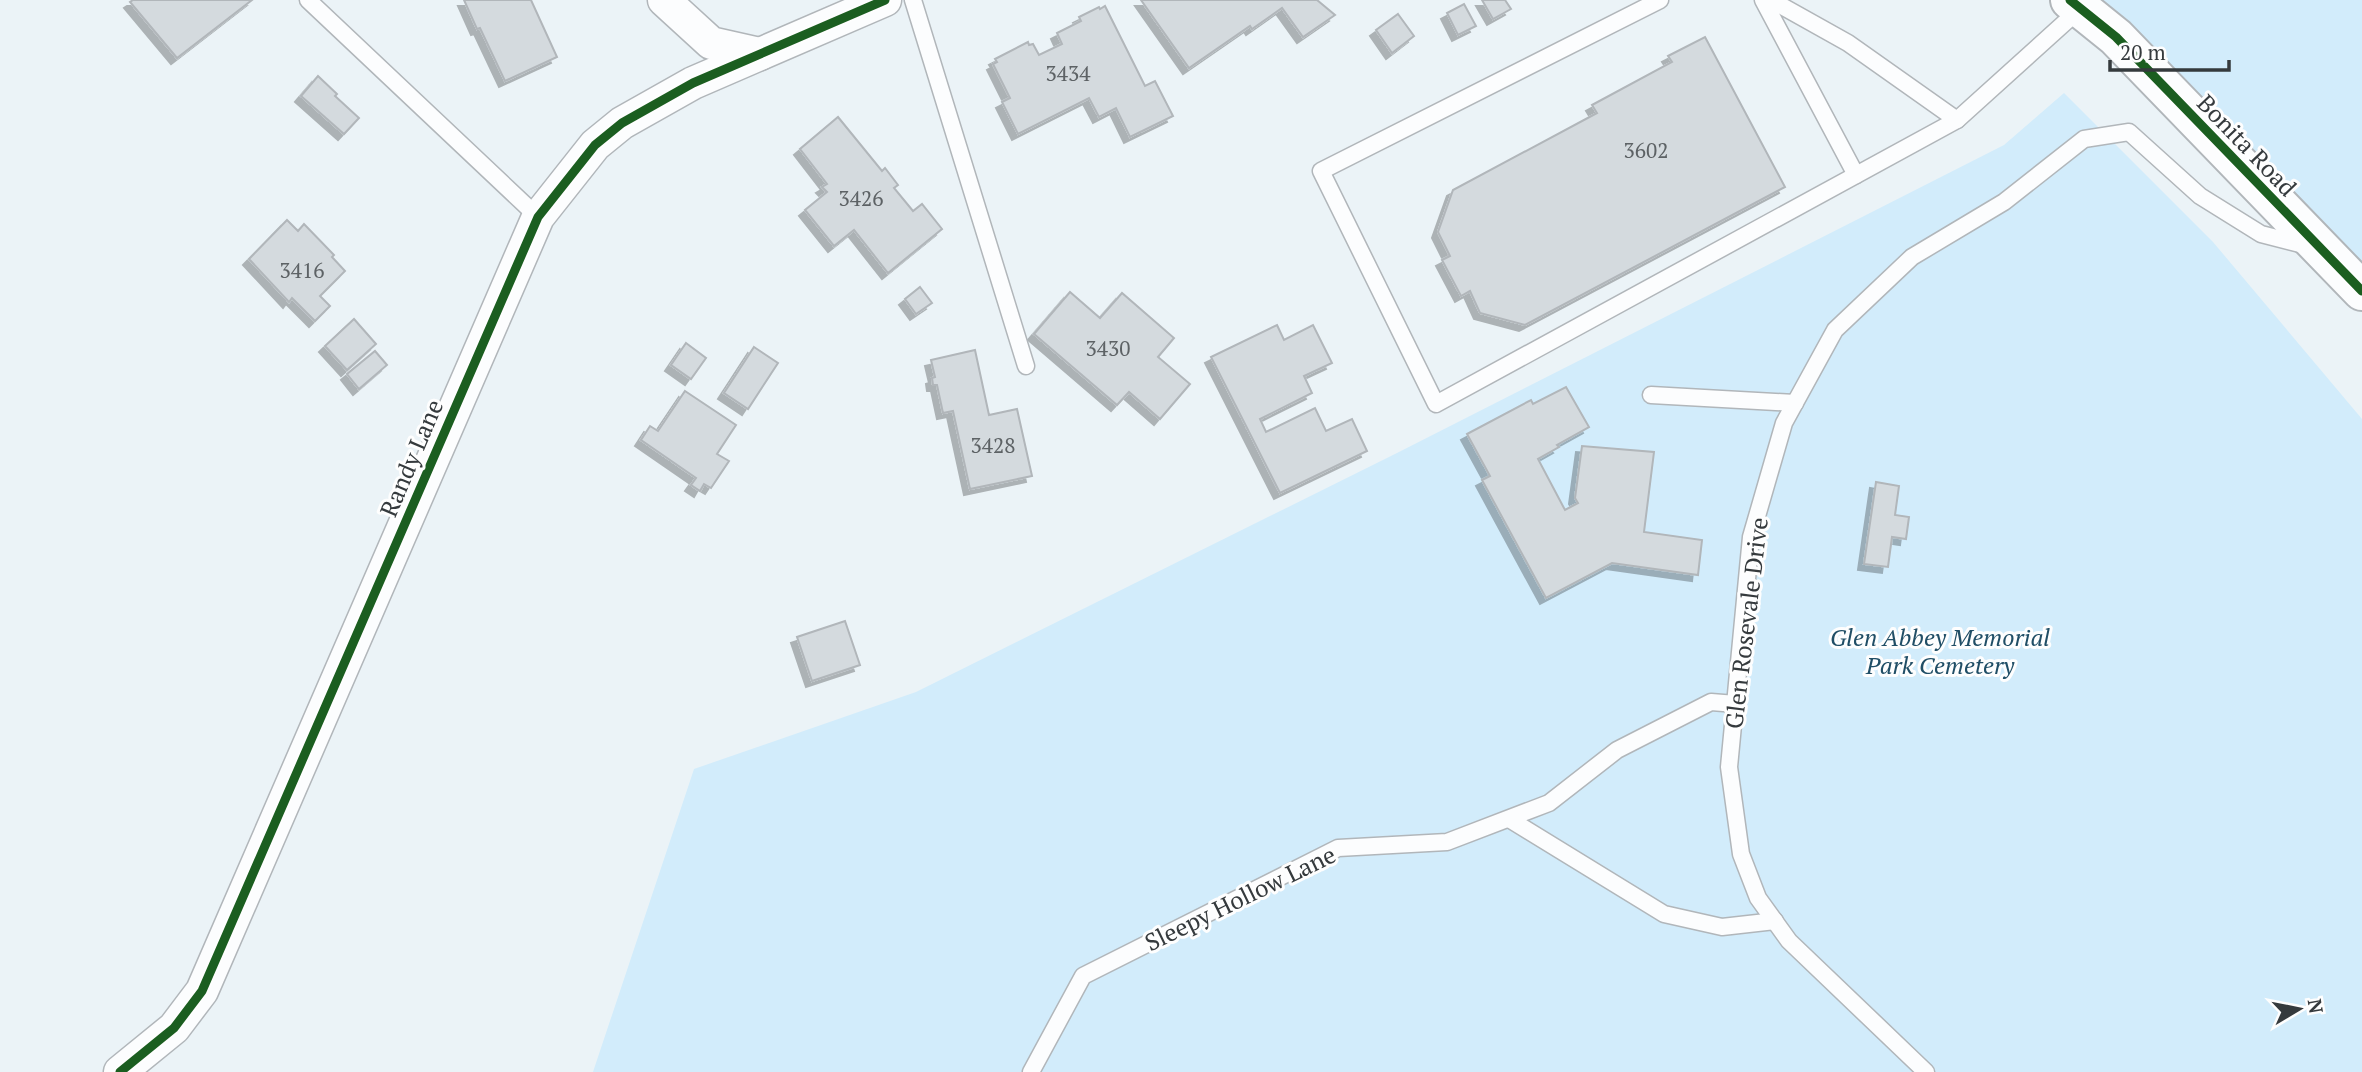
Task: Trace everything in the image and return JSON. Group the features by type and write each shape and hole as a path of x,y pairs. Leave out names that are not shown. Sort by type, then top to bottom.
{"main road":[{"name":"Bonita Road","path":"2076,4 2116,37 2362,292"}],"street":[{"path":"664,0 711,43 760,54"},
{"name":"Randy Lane","path":"120,1072 174,1028 202,991 538,217 594,145 622,123 693,83 885,0"}],"lane":[{"path":"309,0 538,217"},
{"path":"913,0 1026,366"},
{"path":"1660,0 1321,171 1436,404 1957,120 2076,4"},
{"path":"1763,0 1856,175"},
{"path":"1771,0 1848,43 1957,120"},
{"name":"Glen Rosevale Drive","path":"1926,1072 1789,942 1758,898 1741,854 1729,767 1751,537 1784,422 1835,330 1912,257 2004,202 2084,139 2129,132 2200,196 2251,228 2261,234 2320,249"},
{"path":"1651,395 1795,403"},
{"name":"Sleepy Hollow Lane","path":"1031,1072 1083,976 1338,848 1447,842 1549,803 1617,750 1711,702 1736,704"},
{"path":"1509,818 1664,914 1722,927 1775,921"}],"green space":[{"path":"2071,0 2362,0 2362,291"},
{"name":"Glen Abbey Memorial Park Cemetery","path":"2064,93 2213,242 2362,419 2362,1072 593,1072 694,769 916,692 1397,453 2004,145"}],"building":[{"path":"252,0 177,58 130,2"},
{"path":"464,0 531,0 557,57 505,81"},
{"path":"1141,0 1317,0 1335,15 1303,37 1282,8 1252,29 1250,26 1189,68"},
{"path":"1482,0 1505,0 1511,9 1493,19"},
{"path":"1464,4 1476,26 1458,35 1447,13"},
{"path":"1105,6 1145,86 1155,81 1173,116 1130,137 1116,108 1099,117 1089,98 1018,134 1002,102 1010,98 993,64 997,62 995,59 1028,42 1029,45 1033,44 1039,55 1062,44 1057,33 1081,21 1079,17"},
{"path":"1398,14 1414,36 1392,53 1376,30"},
{"path":"1705,37 1785,187 1525,325 1480,313 1470,291 1461,296 1442,260 1450,256 1438,232 1453,190 1597,113 1592,105 1672,62 1668,56"},
{"path":"318,76 359,118 344,134 301,96"},
{"path":"838,117 882,171 885,168 898,185 894,188 913,211 922,204 942,229 888,273 854,230 834,246 805,210 827,192 822,187 827,184 800,149"},
{"path":"287,220 298,231 304,224 334,255 332,257 345,271 320,296 330,306 315,321 292,298 289,302 249,259"},
{"path":"920,287 932,303 916,314 905,299"},
{"path":"1070,292 1100,318 1122,293 1174,338 1158,357 1190,384 1160,419 1129,392 1117,405 1034,334"},
{"path":"354,319 376,344 347,370 325,346"},
{"path":"1277,325 1284,340 1313,325 1332,363 1304,376 1312,393 1260,419 1266,432 1315,408 1326,431 1352,419 1367,451 1280,493 1211,357"},
{"path":"686,343 706,358 691,379 671,365"},
{"path":"754,347 778,363 748,409 724,393"},
{"path":"975,350 989,415 1017,409 1032,476 970,489 953,411 943,413 937,385 933,385 932,378 935,377 931,360"},
{"path":"375,351 387,365 359,389 347,374"},
{"path":"1566,387 1589,427 1538,459 1565,510 1578,503 1575,498 1582,446 1654,452 1644,532 1702,540 1698,575 1612,563 1546,598 1482,480 1490,476 1467,434 1531,400 1533,404"},
{"path":"685,391 736,425 717,454 729,461 711,488 704,484 700,491 691,485 696,478 641,440 650,426 658,431"},
{"path":"1876,482 1899,486 1895,515 1909,517 1906,539 1892,537 1888,567 1864,564"},
{"path":"845,621 860,665 812,681 797,637"}],"cycle path":[{"path":"120,1072 174,1028 202,991 538,217 595,145 622,123 693,83 885,0"},
{"path":"2070,0 2116,37 2362,291"}]}
